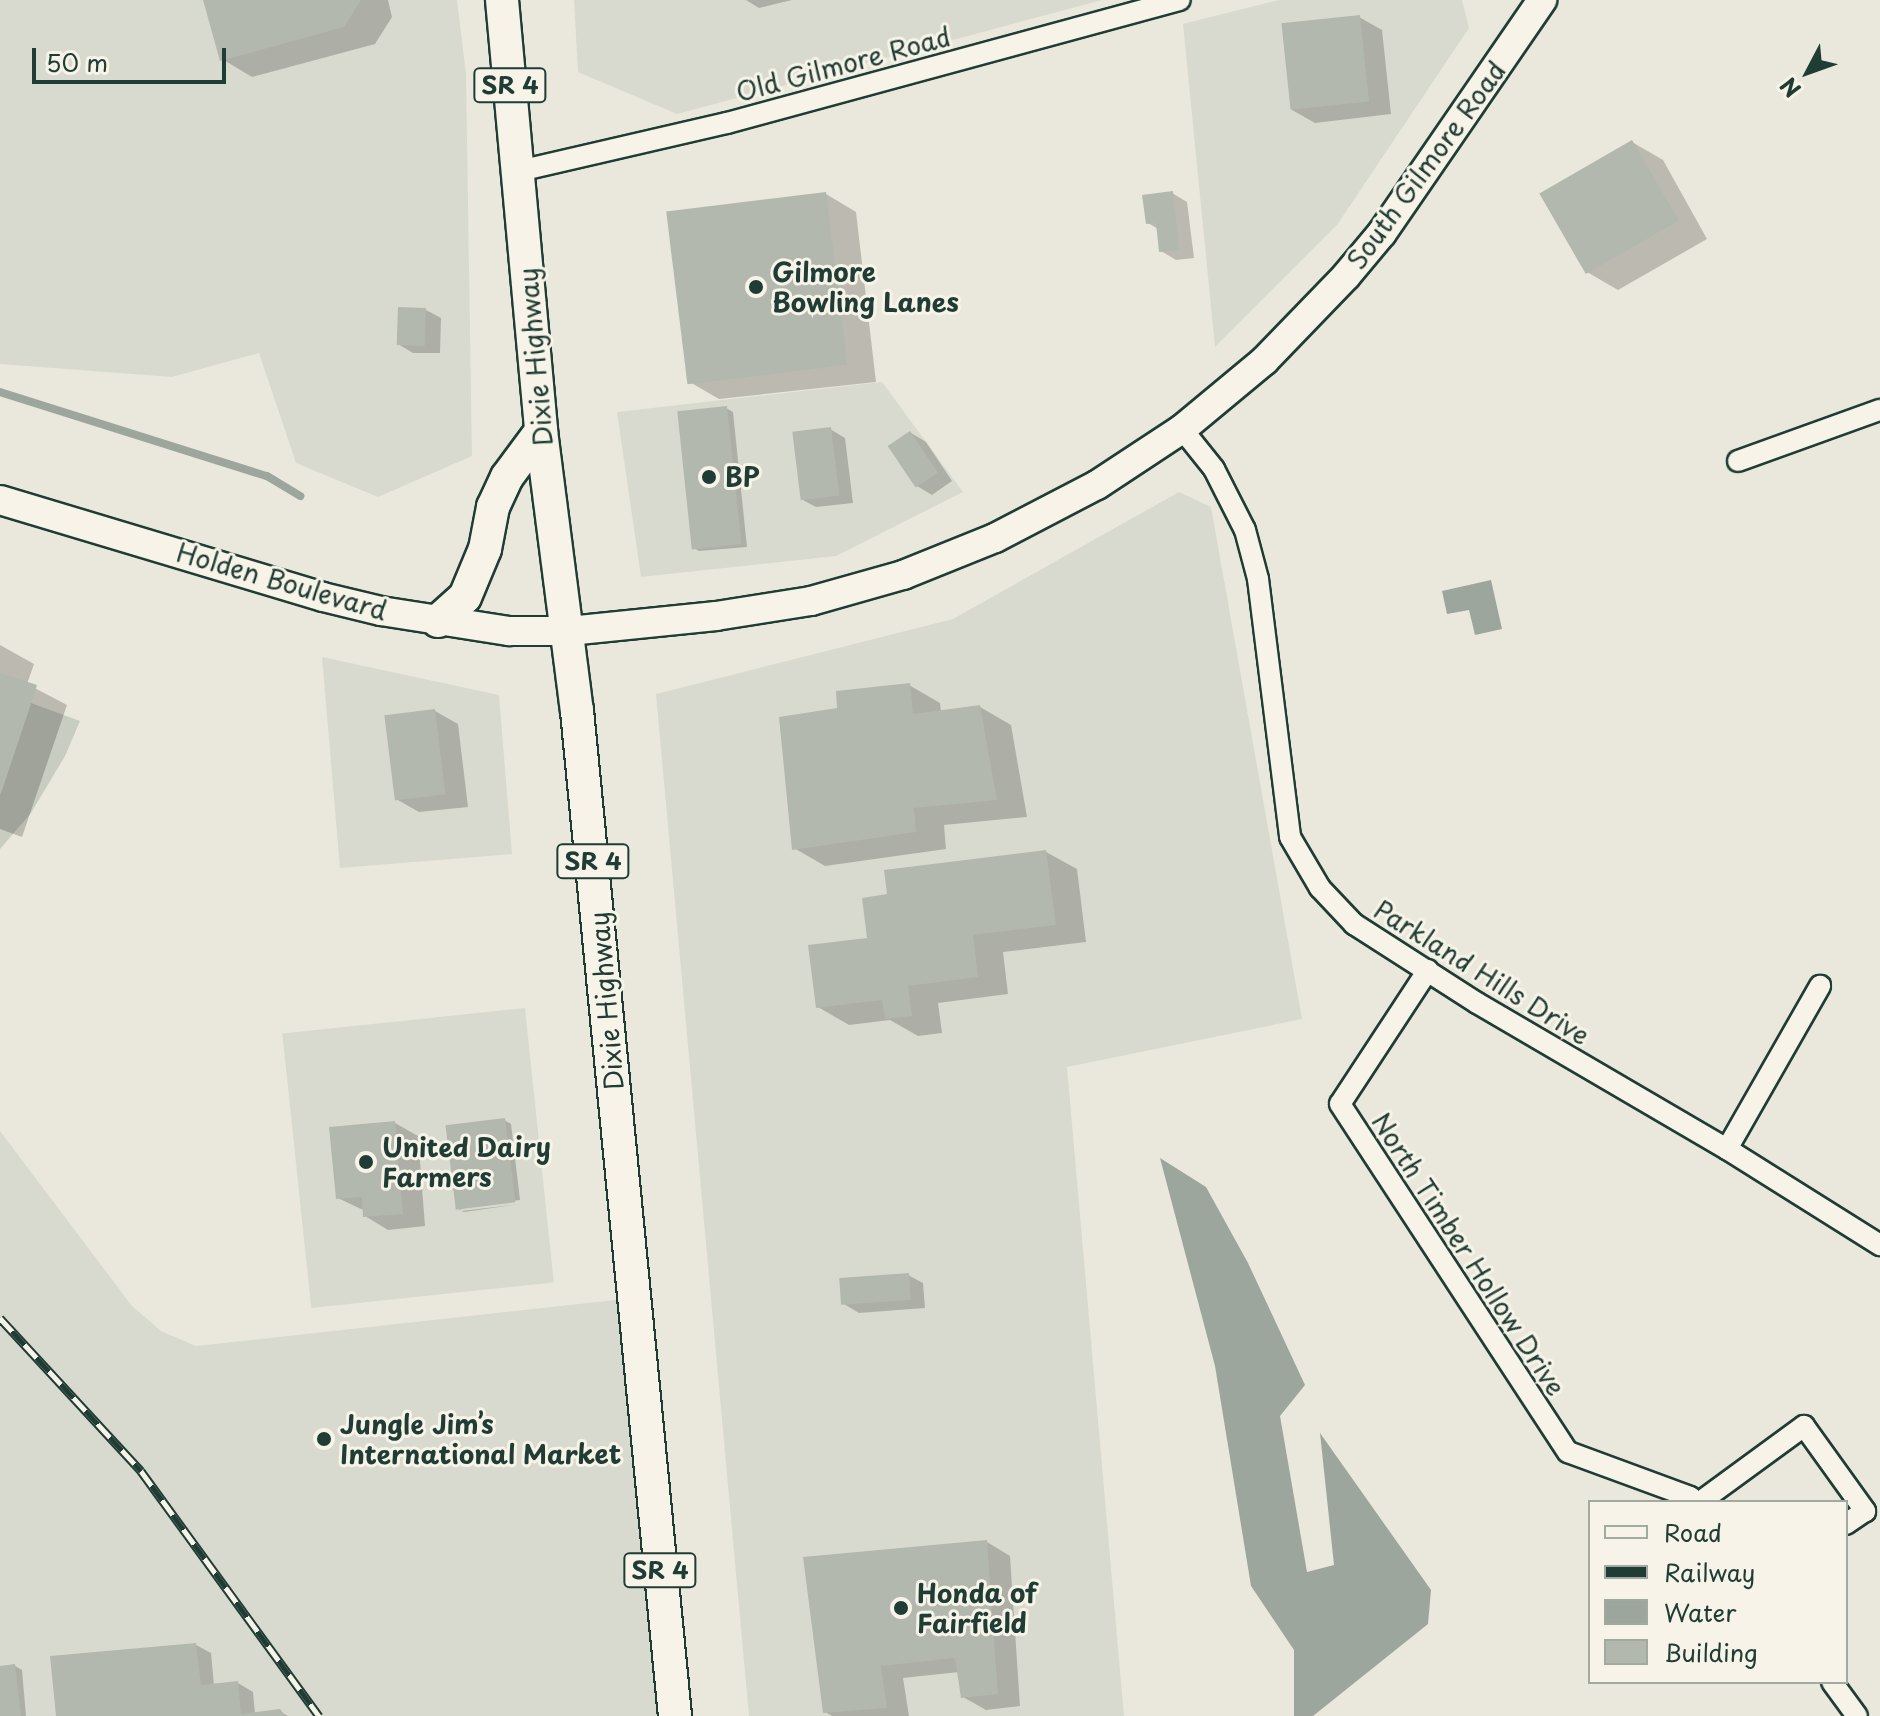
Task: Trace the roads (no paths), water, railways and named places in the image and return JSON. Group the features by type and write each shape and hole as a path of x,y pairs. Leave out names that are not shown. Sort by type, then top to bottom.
{"main road":[{"name":"Dixie Highway","path":"502,0 541,431 569,631 675,1716"},
{"name":"South Gilmore Road","path":"569,631 716,616 811,601 903,575 995,538 1066,503 1182,429 1264,361 1346,276 1420,183 1542,0"},
{"path":"438,621 465,597 485,549 493,507 507,477 541,431"},
{"name":"Holden Boulevard","path":"0,500 323,597 438,621 509,631 569,631"}],"street":[{"name":"Old Gilmore Road","path":"519,171 741,119 1180,0"},
{"path":"1738,461 1880,410"},
{"name":"Parkland Hills Drive","path":"1182,429 1214,469 1245,530 1258,579 1290,837 1320,888 1354,924 1477,1003 1727,1149 1880,1245"},
{"name":"North Timber Hollow Drive","path":"1428,970 1340,1104 1568,1452 1694,1500"},
{"path":"1727,1149 1820,986"},
{"path":"1700,1500 1804,1426 1865,1511 1848,1523"},
{"path":"1833,1684 1857,1716"}],"water":[{"path":"1491,580 1502,629 1475,635 1469,610 1447,614 1442,591"},
{"path":"1160,1158 1206,1187 1248,1263 1305,1385 1280,1416 1307,1572 1334,1565 1320,1433 1431,1590 1428,1624 1313,1716 1294,1716 1294,1650 1251,1586 1215,1366"}],"waterway":[{"path":"0,392 267,476 300,496"}],"railway":[{"path":"0,1318 141,1471 319,1716"}],"place":[{"name":"Gilmore Bowling Lanes","path":"756,287"},
{"name":"BP","path":"709,477"},
{"name":"United Dairy Farmers","path":"366,1162"},
{"name":"Jungle Jim’s International Market","path":"324,1439"},
{"name":"Honda of Fairfield","path":"901,1608"}]}
